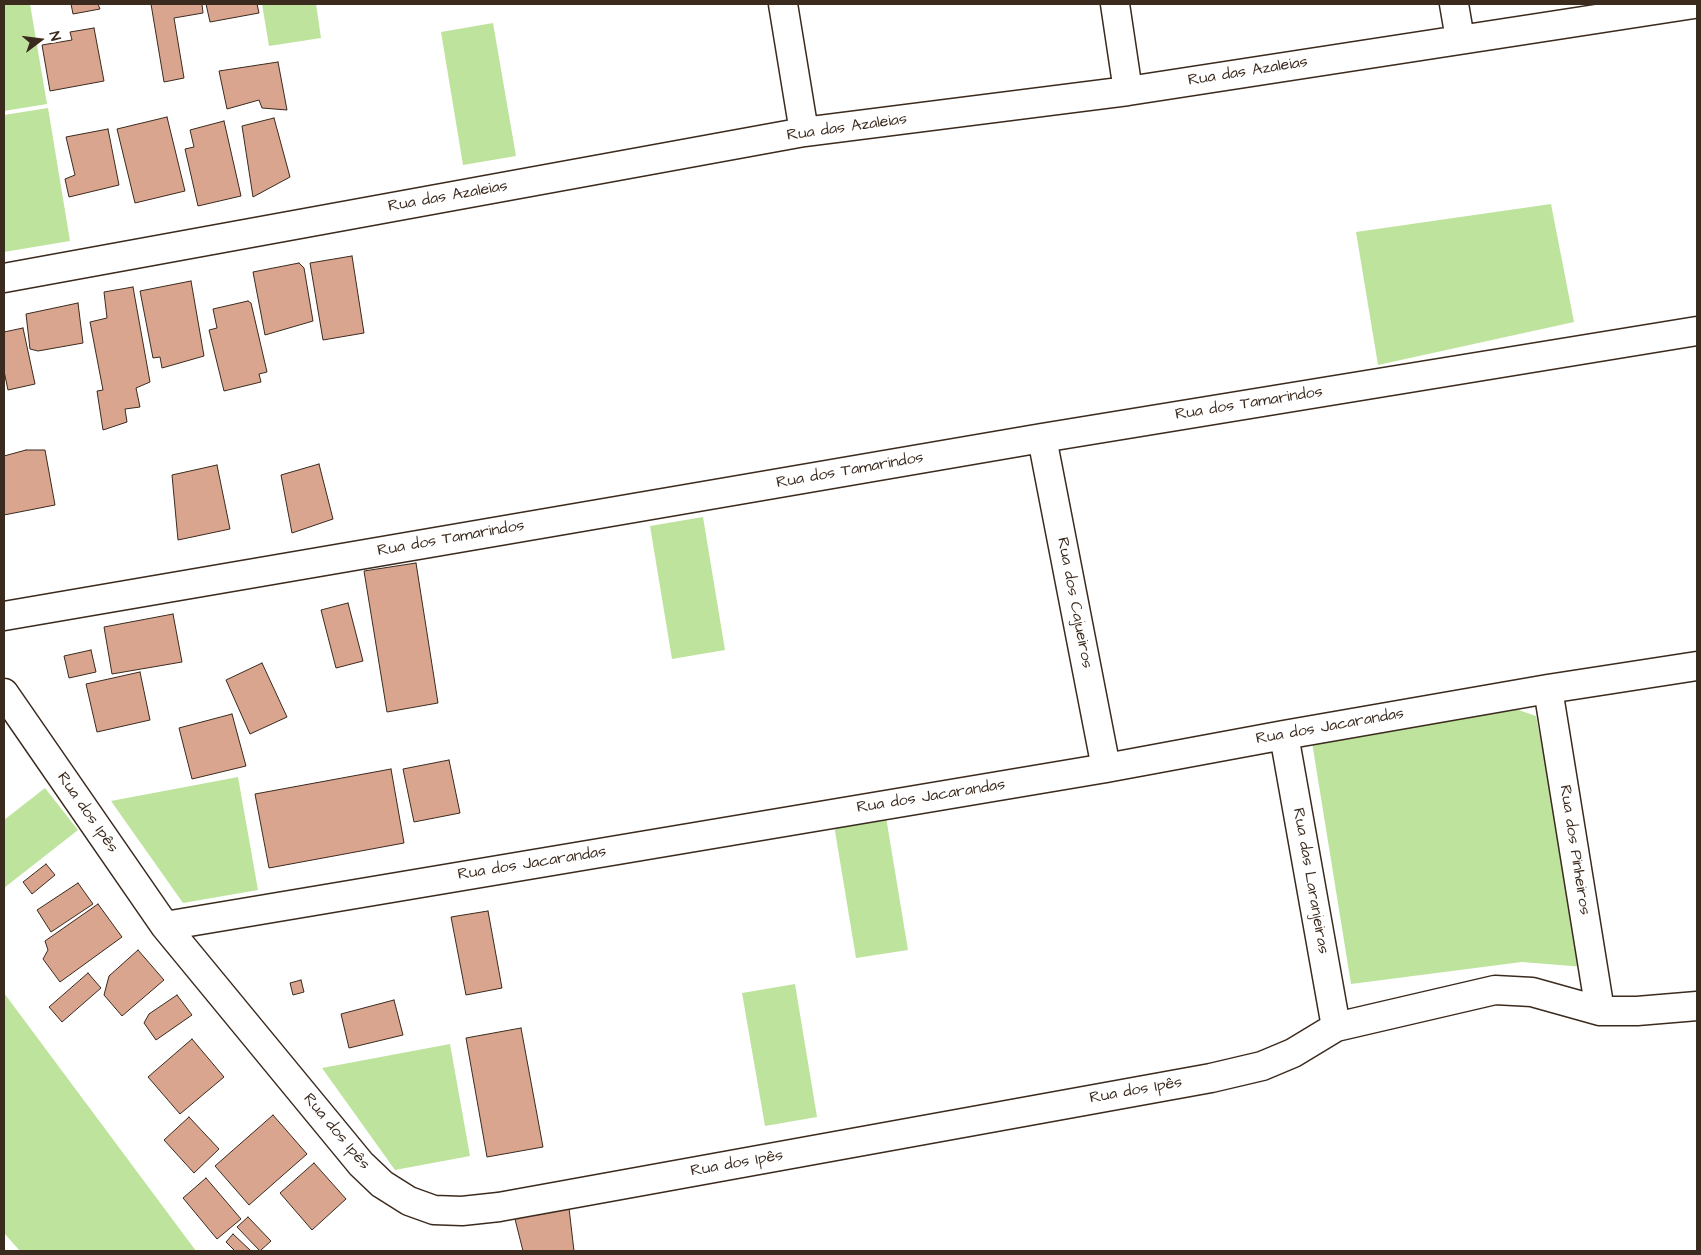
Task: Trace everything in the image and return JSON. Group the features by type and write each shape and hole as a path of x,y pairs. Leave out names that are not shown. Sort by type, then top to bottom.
{"street":[{"path":"783,4 804,132"},
{"path":"1115,4 1128,91"},
{"path":"1454,4 1460,39"},
{"name":"Rua das Azaleias","path":"4,278 804,132 1128,91 1694,4"},
{"name":"Rua dos Tamarindos","path":"4,616 1042,438 1697,331"},
{"name":"Rua dos Cajueiros","path":"1042,438 1106,768"},
{"name":"Rua dos Jacarandas","path":"165,926 1106,768 1548,689 1697,666"},
{"name":"Rua dos Pinheiros","path":"1548,689 1600,1011"},
{"name":"Rua dos Ipês","path":"4,693 165,926 361,1164 382,1184 409,1201 434,1210 462,1211 499,1207 1211,1078 1262,1066 1293,1053 1336,1027 1495,990 1532,992 1600,1011 1637,1011 1697,1006"},
{"name":"Rua das Laranjeiras","path":"1284,735 1336,1027"}],"green space":[{"path":"4,4 30,4 47,104 4,111"},
{"path":"262,4 316,4 321,38 269,46"},
{"path":"493,23 516,156 463,165 441,32"},
{"path":"48,108 70,241 4,252 4,115"},
{"path":"1551,204 1574,322 1378,365 1356,232"},
{"path":"703,517 725,650 672,659 650,526"},
{"path":"1510,707 1536,716 1584,967 1522,962 1351,984 1311,736"},
{"path":"238,777 258,890 183,903 111,801"},
{"path":"45,788 78,830 4,888 4,820"},
{"path":"886,817 908,950 856,958 834,825"},
{"path":"795,984 817,1117 765,1126 742,993"},
{"path":"4,993 196,1251 20,1251 4,1233"},
{"path":"450,1044 470,1156 395,1170 322,1068"}],"building":[{"path":"71,4 98,4 100,9 73,14"},
{"path":"151,4 202,4 203,13 174,18 184,78 164,82"},
{"path":"206,4 257,4 259,13 210,22"},
{"path":"94,28 104,81 50,91 42,45 72,40 70,32"},
{"path":"278,62 287,110 262,108 259,100 227,109 219,71"},
{"path":"167,117 185,191 135,203 117,129"},
{"path":"274,118 290,177 253,197 242,126"},
{"path":"224,121 241,196 198,206 185,149 194,147 190,130"},
{"path":"108,129 119,185 69,197 65,179 75,175 66,137"},
{"path":"352,256 364,333 323,340 310,263"},
{"path":"299,263 304,268 313,321 265,335 253,272"},
{"path":"191,281 204,356 162,368 160,357 153,358 140,291"},
{"path":"133,287 150,382 136,388 140,407 125,409 127,422 103,430 97,391 103,390 90,322 107,318 104,292"},
{"path":"248,301 251,303 267,372 259,374 261,382 224,391 209,330 217,328 213,309"},
{"path":"78,303 83,343 38,351 30,349 26,314"},
{"path":"23,328 35,384 8,390 4,371 4,332"},
{"path":"26,450 45,450 55,505 4,515 4,456"},
{"path":"319,464 333,519 292,533 281,475"},
{"path":"217,465 230,529 178,540 172,475"},
{"path":"416,563 438,703 387,712 364,571"},
{"path":"348,603 363,661 336,668 321,610"},
{"path":"173,614 182,662 112,674 104,627"},
{"path":"91,650 96,672 69,678 64,656"},
{"path":"262,663 287,717 250,734 226,680"},
{"path":"140,672 150,720 97,732 86,684"},
{"path":"232,714 246,766 192,779 179,728"},
{"path":"449,760 460,813 414,822 403,769"},
{"path":"391,769 404,843 269,868 255,794"},
{"path":"46,864 55,875 32,894 23,882"},
{"path":"78,883 93,904 51,932 37,910"},
{"path":"98,904 122,937 60,982 43,959 48,950 45,941"},
{"path":"488,911 502,988 466,995 451,917"},
{"path":"138,950 164,980 122,1016 104,995 109,976"},
{"path":"88,973 101,988 62,1022 49,1007"},
{"path":"301,980 304,992 293,995 290,983"},
{"path":"177,995 192,1015 156,1040 144,1023 149,1014"},
{"path":"394,1000 403,1035 349,1048 341,1014"},
{"path":"521,1028 543,1147 487,1157 466,1038"},
{"path":"192,1039 224,1077 180,1114 148,1077"},
{"path":"273,1115 307,1154 249,1205 215,1166"},
{"path":"189,1117 219,1149 194,1173 164,1140"},
{"path":"314,1163 346,1199 312,1230 280,1193"},
{"path":"206,1178 241,1219 217,1239 183,1198"},
{"path":"569,1208 574,1251 523,1251 514,1215"},
{"path":"248,1217 271,1241 260,1251 237,1227"},
{"path":"233,1234 251,1251 235,1251 226,1242"}]}
